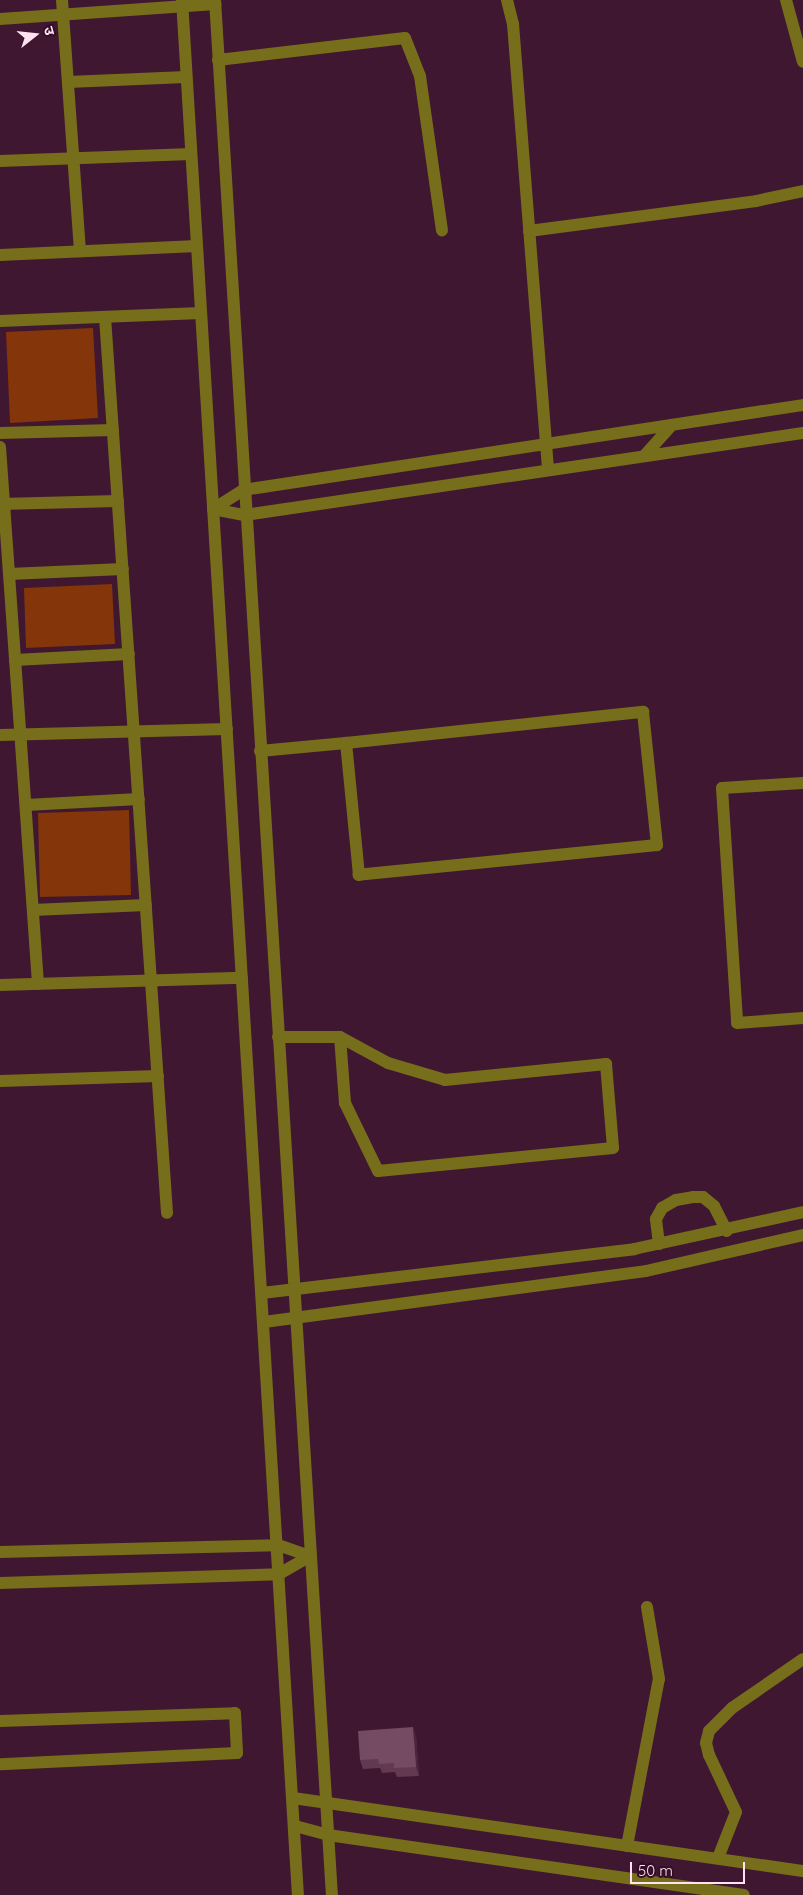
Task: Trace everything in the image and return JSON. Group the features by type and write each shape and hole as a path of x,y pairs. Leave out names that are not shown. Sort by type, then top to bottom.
{"street":[{"path":"62,0 80,251"},
{"path":"506,0 513,24 548,470"},
{"path":"786,0 803,62"},
{"path":"0,19 182,3 215,2 243,490 332,1895"},
{"path":"182,3 298,1895"},
{"path":"218,60 405,38 420,76 442,230"},
{"path":"68,82 186,77"},
{"path":"0,161 73,160 191,154"},
{"path":"529,231 756,202 803,191"},
{"path":"0,255 197,246"},
{"path":"0,321 201,313"},
{"path":"105,317 167,1213"},
{"path":"213,509 243,490 803,405"},
{"path":"644,456 672,425"},
{"path":"0,433 113,430"},
{"path":"213,509 245,515 803,433"},
{"path":"0,447 2,504 9,574 38,984"},
{"path":"2,504 118,500"},
{"path":"9,574 123,569"},
{"path":"15,660 128,654"},
{"path":"260,751 346,742 643,712 657,845 360,875 346,742"},
{"path":"0,735 227,730"},
{"path":"803,783 722,788 737,1023 803,1018"},
{"path":"26,805 139,799"},
{"path":"33,910 146,905"},
{"path":"0,985 242,978"},
{"path":"278,1037 340,1037 388,1063 445,1080 606,1064 613,1148 378,1172 345,1103 340,1037"},
{"path":"0,1081 158,1076"},
{"path":"659,1244 656,1219 662,1208 676,1200 703,1197 714,1206 726,1231"},
{"path":"262,1293 659,1244 726,1231 803,1212"},
{"path":"264,1322 646,1271 803,1235"},
{"path":"0,1552 278,1545 310,1556"},
{"path":"0,1583 279,1574 310,1556"},
{"path":"627,1846 659,1679 647,1607"},
{"path":"718,1858 736,1812 709,1755 706,1743 709,1731 732,1708 803,1659"},
{"path":"0,1721 235,1713 237,1753 0,1764"},
{"path":"293,1798 803,1871"},
{"path":"295,1826 328,1835 744,1895"}],"shaded area":[{"path":"93,328 98,418 10,423 6,332"},
{"path":"112,584 115,644 26,648 24,588"},
{"path":"129,810 131,895 40,897 38,813"}],"building":[{"path":"413,1727 416,1767 394,1768 394,1763 379,1764 378,1759 360,1760 358,1731"}]}
